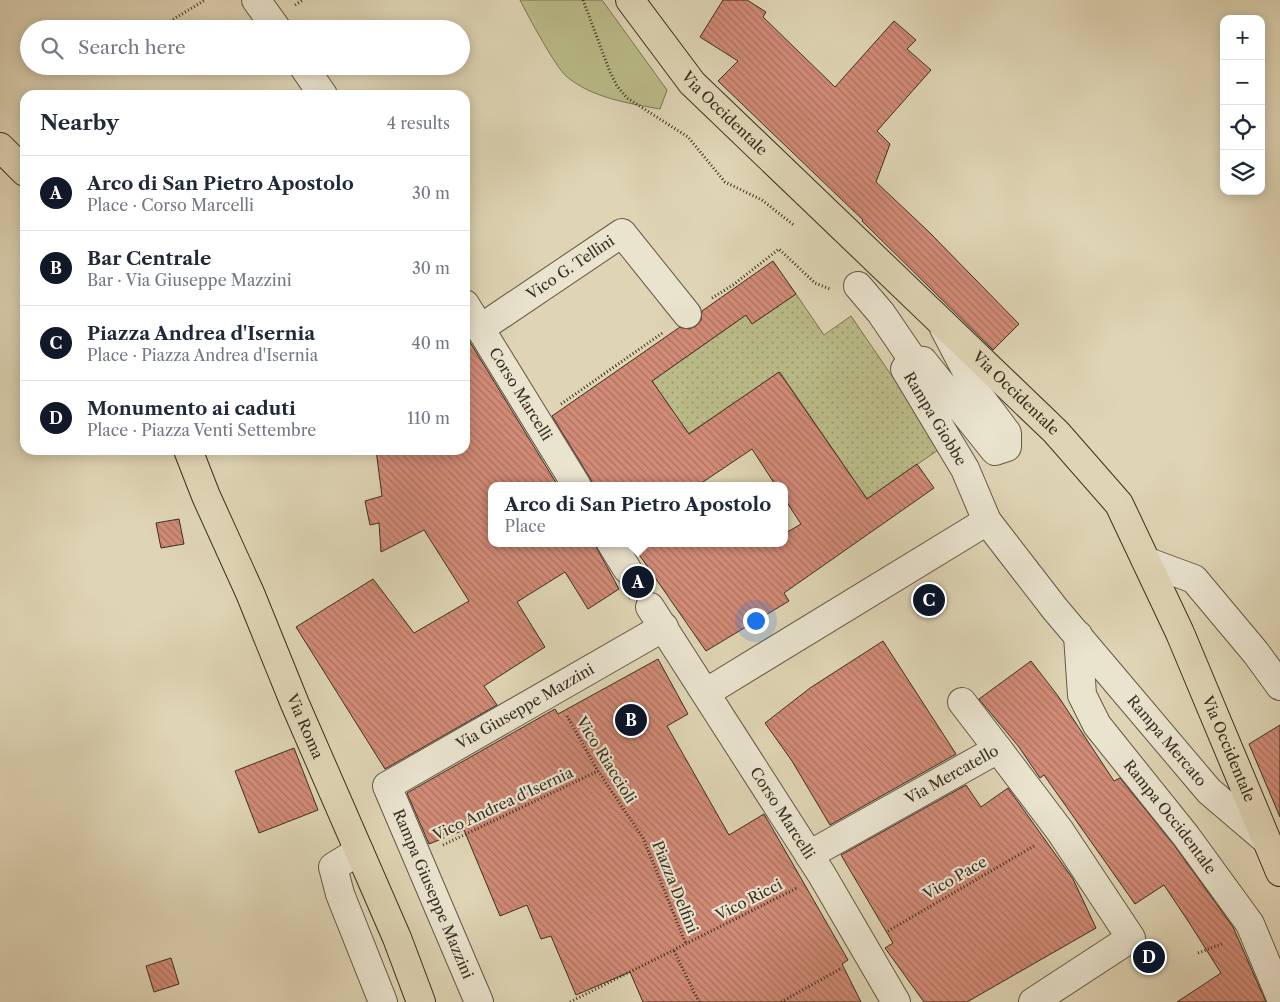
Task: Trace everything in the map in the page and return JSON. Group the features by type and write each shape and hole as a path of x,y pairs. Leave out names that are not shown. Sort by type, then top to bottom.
{"main road":[{"name":"Via Occidentale","path":"630,0 692,83 1056,432 1120,504 1180,633 1264,838 1280,872"},
{"path":"0,147 20,167"},
{"name":"Via Roma","path":"190,455 397,938 421,1002"}],"street":[{"path":"256,0 270,20"},
{"path":"309,75 320,90"},
{"name":"Vico G. Tellini","path":"481,328 622,232 687,314"},
{"path":"858,286 881,313 913,360"},
{"name":"Corso Marcelli","path":"470,312 504,371 574,482"},
{"name":"Rampa Giobbe","path":"940,320 980,397 1007,433 1007,446 995,451 923,361 913,360 905,369 965,469 987,522"},
{"path":"707,692 987,522"},
{"name":"Rampa Mercato","path":"987,522 1078,635 1209,791 1264,838"},
{"path":"613,547 627,569"},
{"path":"1148,562 1194,579 1256,653 1280,686"},
{"name":"Corso Marcelli","path":"657,617 707,692 815,865 896,1002"},
{"name":"Via Giuseppe Mazzini","path":"387,786 553,692 657,617"},
{"name":"Rampa Occidentale","path":"1078,635 1082,695 1097,724 1186,836 1250,924 1280,996"},
{"path":"962,702 998,748"},
{"name":"Via Mercatello","path":"815,865 998,748 1060,831 1131,938 1033,1002"},
{"name":"Rampa Giuseppe Mazzini","path":"387,786 480,1002"},
{"path":"359,851 333,867 340,894 383,1002"}],"path":[{"path":"171,20 205,0"},
{"path":"583,0 610,72 617,86 627,98 688,137 725,182 762,200 799,229"},
{"name":"Vico Riaccioli","path":"553,692 598,771 643,838"},
{"name":"Vico Andrea d'Isernia","path":"417,857 598,771"},
{"name":"Vico Pace","path":"782,1002 1060,831"},
{"name":"Piazza Delfini","path":"643,838 686,944"},
{"name":"Vico Ricci","path":"570,1002 674,951 815,865"},
{"path":"1198,953 1208,948"},
{"path":"674,951 699,1002"}],"green space":[{"path":"520,0 602,0 667,90 660,109 598,95 566,76 549,52"},
{"path":"796,294 824,335 851,316 941,448 867,499 780,372 688,434 652,381 746,315 752,324"}],"building":[{"path":"723,0 747,0 766,12 763,17 835,87 894,21 916,40 907,49 931,70 877,131 890,144 876,182 929,232 1019,324 993,350 863,220 718,81 738,61 700,37"},
{"path":"773,261 796,294 752,324 746,315 652,381 689,434 779,372 867,499 917,464 934,488 784,593 789,601 706,651 634,547 788,547 788,532 801,524 788,504 788,482 773,482 752,449 703,482 592,482 552,416 680,327 689,329 696,326 701,320 702,311"},
{"path":"470,342 556,482 488,482 488,547 596,547 619,589 588,609 565,572 517,602 545,647 484,686 497,705 385,769 296,627 373,579 414,633 469,601 424,530 381,552 379,523 370,525 365,501 382,496 377,455 470,455"},
{"path":"179,519 184,544 161,548 156,523"},
{"path":"883,641 956,754 830,825 792,761 765,723 810,688"},
{"path":"658,659 688,714 667,726 729,835 764,814 848,960 842,964 861,1002 643,1002 630,972 576,995 551,936 541,939 527,905 500,916 464,830 429,844 407,793 555,709 558,714"},
{"path":"1031,661 1058,696 1114,781 1120,778 1174,845 1233,927 1266,1002 1177,1002 1221,973 1190,924 1164,885 1135,904 1044,775 1040,778 1019,747 979,699"},
{"path":"1280,725 1280,817 1249,744"},
{"path":"294,748 318,810 259,833 235,771"},
{"path":"966,785 981,807 1008,788 1073,879 1096,928 967,1002 924,1002 885,948 893,943 841,855"},
{"path":"171,958 179,984 154,992 146,966"}],"tunnel":[{"path":"627,569 650,607"}],"place":[{"name":"Arco di San Pietro Apostolo","path":"638,582"},
{"name":"Piazza Andrea d'Isernia","path":"929,600"},
{"name":"Bar Centrale","path":"631,720"},
{"name":"Monumento ai caduti","path":"1149,957"}]}
